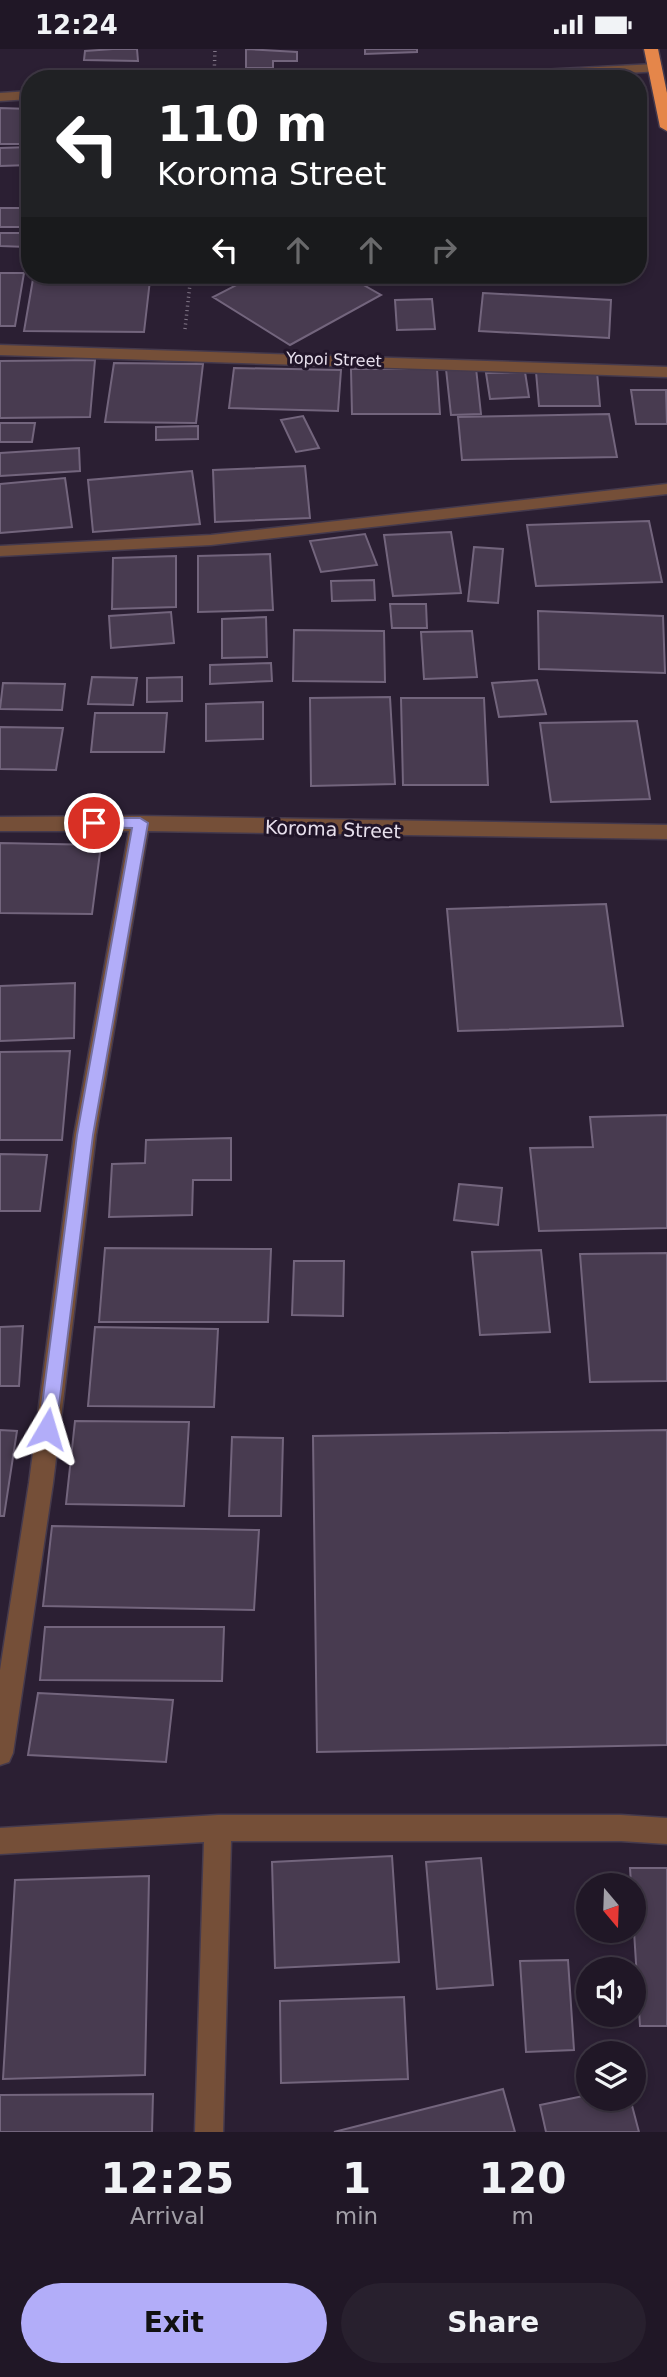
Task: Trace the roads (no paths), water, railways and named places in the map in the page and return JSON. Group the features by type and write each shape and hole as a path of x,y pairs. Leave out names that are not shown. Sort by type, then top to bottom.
{"highway":[{"path":"651,49 667,127"}],"street":[{"path":"617,70 655,68"},
{"path":"0,97 21,96"},
{"name":"Yopoi Street","path":"0,350 667,372"},
{"path":"0,551 211,540 667,489"},
{"path":"0,1753 41,1483 85,1135 140,823"},
{"name":"Koroma Street","path":"0,824 140,823 460,832 667,832"},
{"path":"209,2132 218,1828"},
{"path":"0,1841 218,1828 621,1828 667,1831"}]}
